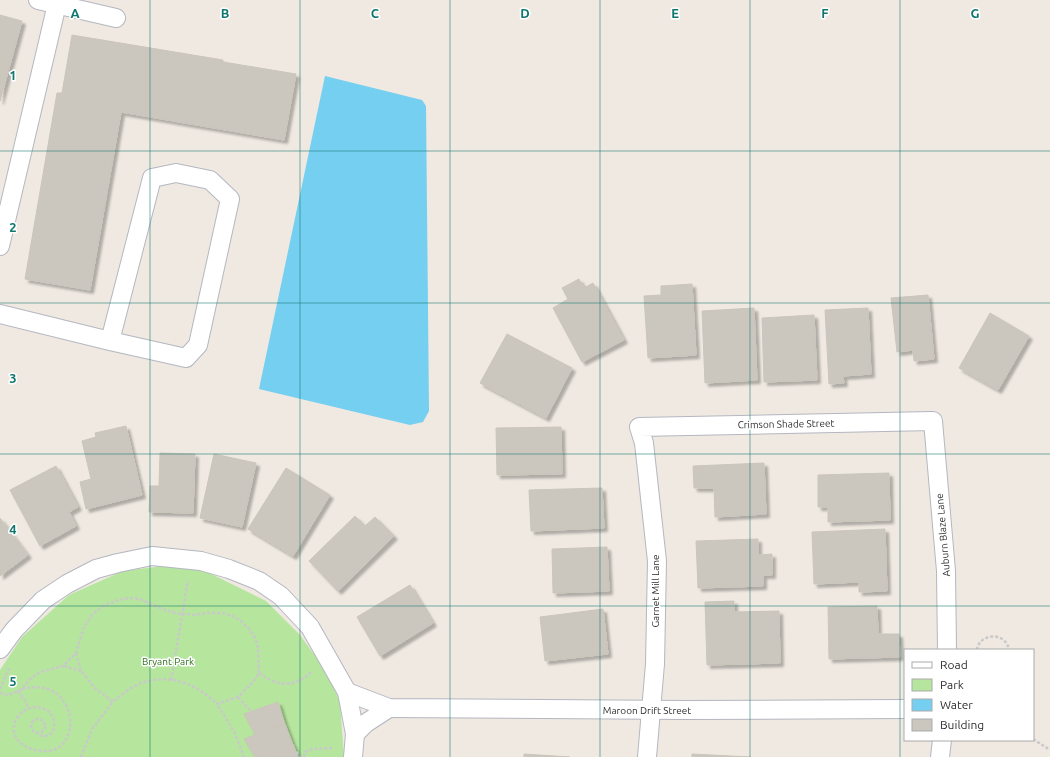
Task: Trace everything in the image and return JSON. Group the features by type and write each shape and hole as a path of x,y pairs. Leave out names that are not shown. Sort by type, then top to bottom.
{"street":[{"path":"38,0 116,18"},
{"path":"0,246 57,4"},
{"path":"0,314 110,342 186,358 198,345 230,198 210,180 176,173 152,178 110,342"},
{"name":"Crimson Shade Street","path":"639,427 933,421"},
{"name":"Auburn Blaze Lane","path":"933,421 946,571 947,649"},
{"name":"Garnet Mill Lane","path":"639,427 644,443 657,561 655,664 646,757"},
{"path":"0,649 14,630 43,600 68,584 96,570 118,563 152,556 201,561 229,569 259,581 281,596 310,627 347,692 355,734 353,757"},
{"path":"347,692 389,708"},
{"path":"355,734 366,723 389,708"},
{"name":"Maroon Drift Street","path":"389,708 650,710 904,709"},
{"path":"940,757 942,741"}],"path":[{"path":"171,680 188,576"},
{"path":"63,666 76,653 84,627 92,615 103,606 118,600 130,598 140,599 166,610 182,614 194,615 222,613 233,616 241,621 256,639 259,673 253,682 238,697 218,704"},
{"path":"977,649 980,642 991,636 998,636 1004,640 1009,649"},
{"path":"76,653 81,670 96,689 112,702"},
{"path":"0,689 12,662"},
{"path":"22,689 29,680 40,672 63,666 81,670"},
{"path":"259,673 269,680 287,685 304,678 315,667"},
{"path":"81,757 92,729 112,702 140,683 156,680 171,680 188,683 201,690 218,704 235,733 244,757"},
{"path":"0,693 7,695 22,689 44,688 53,691 66,705 71,722 68,737 63,744 55,750 46,753 31,752 20,744 16,736 14,729 16,719 28,708 45,708 54,720 55,727 52,733 44,737 40,733 36,733 32,728 34,720 39,720 44,723 45,728 40,733"},
{"path":"18,691 26,702 28,708"},
{"path":"238,697 251,711"},
{"path":"1034,740 1050,750"},
{"path":"296,752 302,757 306,752 312,749 336,748 335,742"}],"green space":[{"name":"Bryant Park","path":"172,565 199,568 266,601 300,635 326,671 340,702 344,757 0,757 0,670 22,637 69,595 123,571"}],"water":[{"path":"325,76 422,100 426,106 429,411 423,422 410,425 259,389"}],"building":[{"path":"0,15 22,21 0,101"},
{"path":"72,35 223,60 223,62 296,74 284,140 121,112 90,290 25,279 57,93 62,93"},
{"path":"579,279 584,288 593,283 624,340 582,362 553,308 568,299 562,288"},
{"path":"692,284 696,355 648,358 644,296 661,295 661,286"},
{"path":"928,295 934,359 914,361 913,350 897,352 891,298"},
{"path":"754,308 757,380 705,383 702,311"},
{"path":"868,308 871,374 843,376 844,383 829,384 825,310"},
{"path":"990,313 1029,336 998,390 959,368"},
{"path":"814,315 817,380 764,382 762,318"},
{"path":"507,334 572,368 546,418 480,383"},
{"path":"126,426 142,495 86,509 80,482 91,479 82,441 96,437 95,433"},
{"path":"561,427 562,474 497,475 496,428"},
{"path":"160,453 195,454 193,513 149,512 150,486 159,486"},
{"path":"214,454 256,463 242,527 200,518"},
{"path":"764,463 766,514 715,517 714,488 694,488 693,466"},
{"path":"56,466 78,507 69,512 76,526 40,546 10,490"},
{"path":"286,468 330,495 293,556 248,529"},
{"path":"889,473 890,520 828,522 828,507 818,507 818,475"},
{"path":"602,488 604,528 531,531 529,490"},
{"path":"355,516 365,526 375,517 394,536 338,591 309,561"},
{"path":"0,518 28,555 0,576"},
{"path":"885,529 887,591 859,592 859,582 814,584 812,532"},
{"path":"758,539 758,555 772,554 772,575 763,575 763,586 698,588 696,541"},
{"path":"607,547 609,591 553,593 552,549"},
{"path":"410,585 433,623 380,656 357,617"},
{"path":"734,601 734,612 779,611 780,663 707,665 705,602"},
{"path":"877,606 878,634 899,634 900,657 829,659 828,607"},
{"path":"603,609 608,654 545,661 540,617"},
{"path":"278,702 286,728 257,738 244,714"},
{"path":"285,724 294,748 269,757 255,757 244,739"},
{"path":"293,744 298,757 255,757"},
{"path":"524,754 570,757 524,757"},
{"path":"692,754 751,757 692,757"}]}
